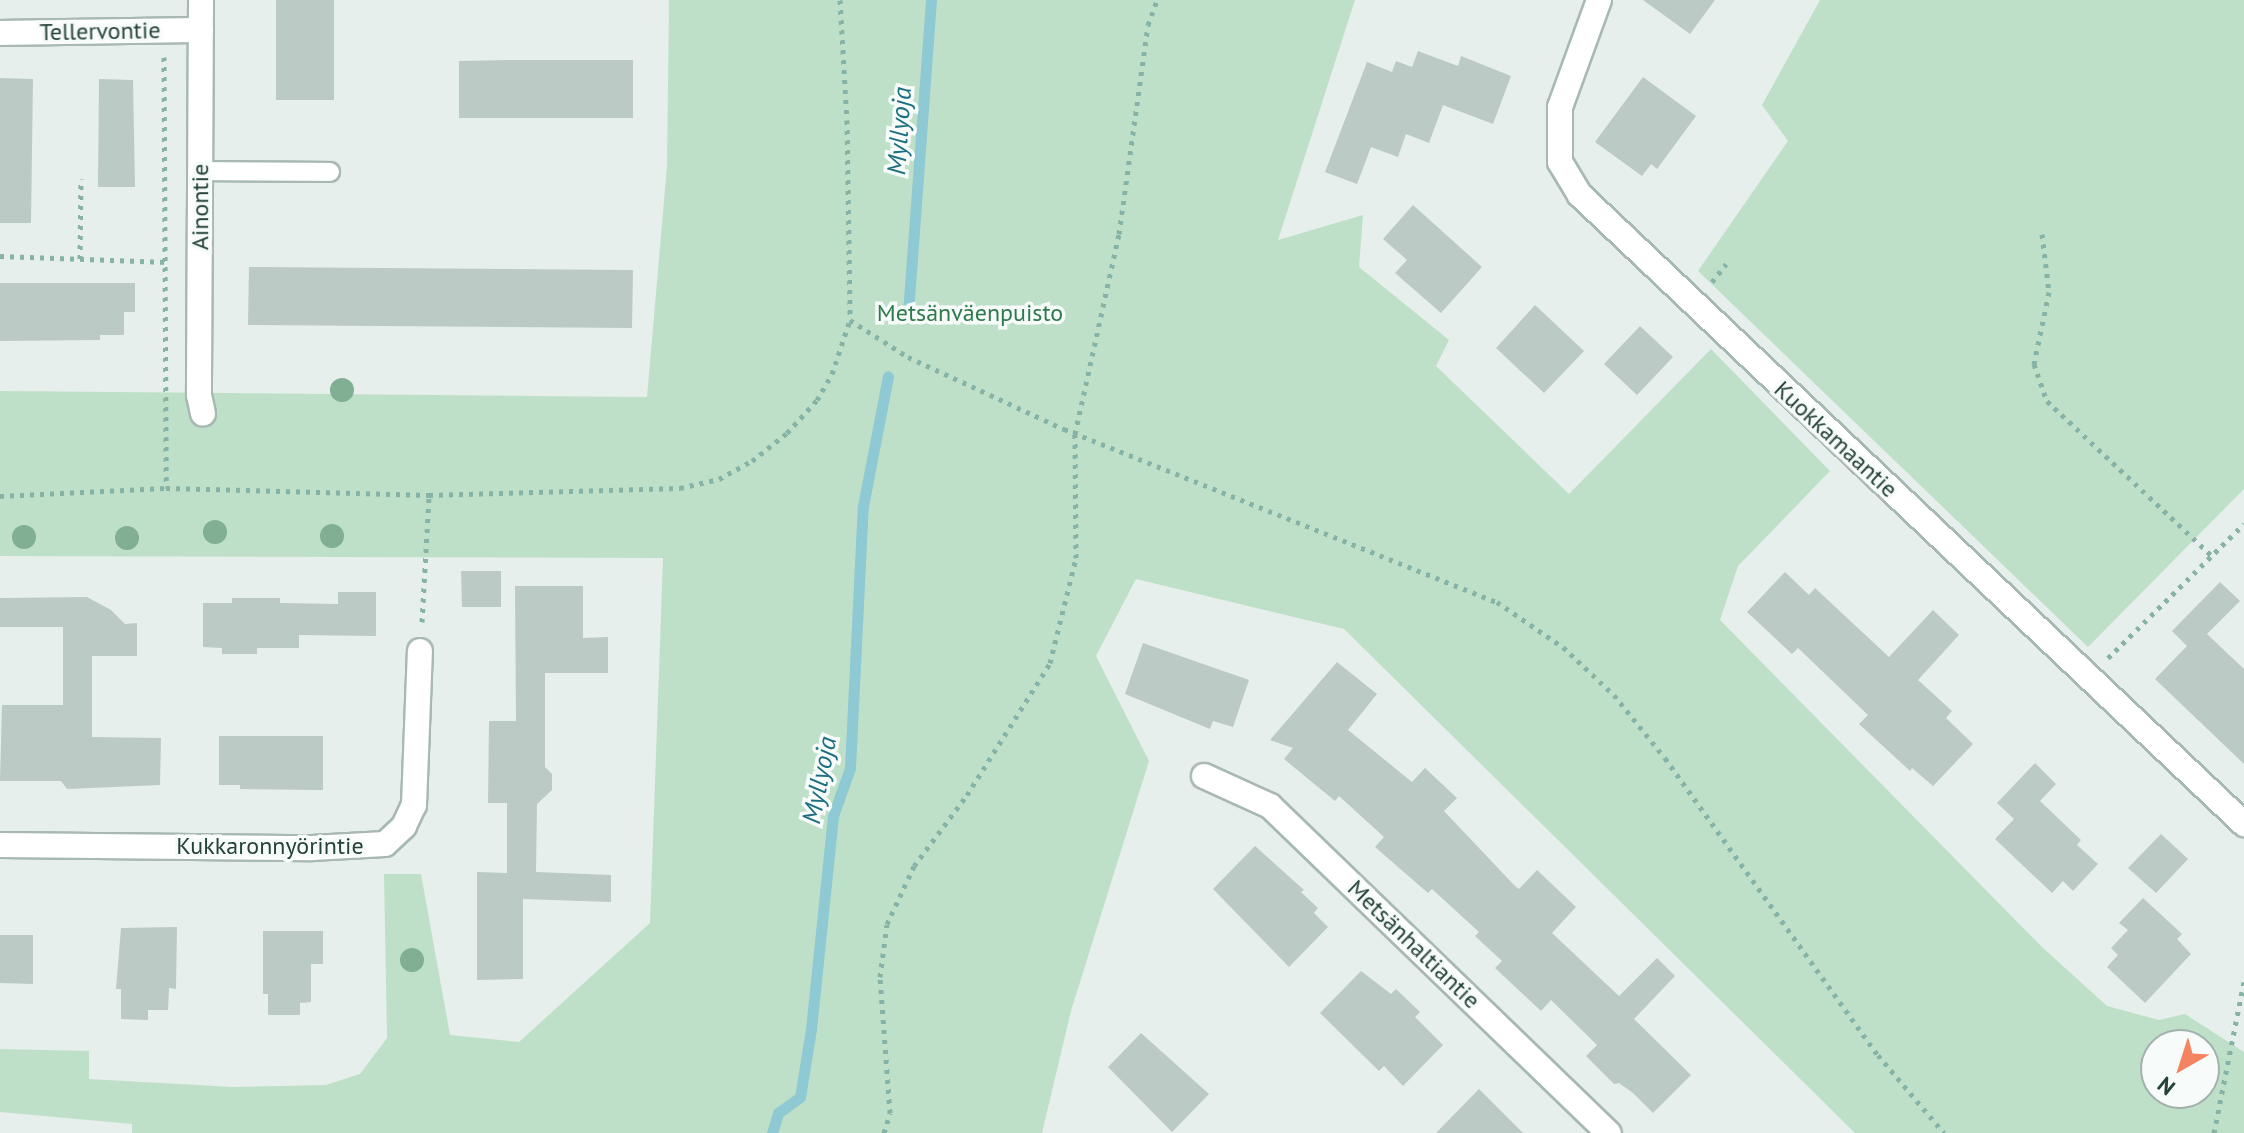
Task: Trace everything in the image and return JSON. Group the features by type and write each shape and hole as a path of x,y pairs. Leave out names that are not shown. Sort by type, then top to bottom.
{"street":[{"name":"Ainontie","path":"201,0 199,395 203,414"},
{"name":"Kuokkamaantie","path":"1599,0 1560,107 1560,162 1580,195 2244,824"},
{"name":"Tellervontie","path":"0,33 201,30"},
{"name":"Kukkaronnyörintie","path":"0,845 312,848 385,844 404,826 414,805 420,651"},
{"name":"Metsänhaltiantie","path":"1204,776 1270,806 1609,1133"}],"lane":[{"path":"200,171 330,172"}],"path":[{"path":"0,496 166,488 429,495 670,489 719,479 752,461 787,433 817,400 838,361 850,320 847,120 840,0"},
{"path":"884,1133 890,1113 880,977 887,924 914,866 967,795 1050,663 1076,558 1075,434 1119,234 1148,25 1157,0"},
{"path":"164,30 166,488"},
{"path":"80,259 81,179"},
{"path":"2042,234 2049,292 2034,364 2047,401 2212,556"},
{"path":"0,256 200,265"},
{"path":"850,320 908,357 1075,434 1497,602 1563,647 1614,695 1665,758 1878,1055 1944,1133"},
{"path":"420,651 429,495"},
{"path":"2089,677 2244,524"},
{"path":"2214,1133 2244,982"}],"green space":[{"name":"Metsänväenpuisto","path":"669,0 1355,0 1278,240 1363,215 1359,267 1449,340 1436,366 1569,494 1711,349 1830,471 1738,566 1720,620 2042,947 2107,1006 2159,1020 2185,1014 2208,1029 2140,1029 2140,1109 2220,1109 2220,1037 2244,1052 2244,1133 1855,1133 1344,629 1136,579 1096,656 1149,761 1071,1011 1042,1133 132,1133 132,1124 0,1112 0,1049 89,1051 89,1079 233,1087 326,1085 360,1074 387,1038 384,874 421,874 450,1035 519,1042 650,923 663,558 0,556 0,391 647,397 667,166"},
{"path":"1820,0 2244,0 2244,489 2088,647 1698,271 1788,141 1762,105"}],"building":[{"path":"276,0 334,0 334,100 276,100"},
{"path":"1643,0 1715,0 1690,34"},
{"path":"1418,51 1458,66 1461,56 1511,76 1493,124 1443,105 1429,143 1406,134 1398,157 1371,147 1357,184 1325,172 1367,62 1392,72 1396,61 1412,67"},
{"path":"633,60 633,118 459,118 459,61"},
{"path":"1643,77 1696,116 1657,169 1651,164 1642,176 1595,142"},
{"path":"0,78 33,79 31,223 0,223"},
{"path":"99,79 133,80 135,187 98,187"},
{"path":"1413,205 1482,267 1441,313 1395,273 1407,260 1383,239"},
{"path":"249,267 633,270 632,328 248,325"},
{"path":"0,283 135,283 135,312 124,312 124,335 100,335 100,340 0,341"},
{"path":"1535,305 1584,351 1544,393 1496,348"},
{"path":"1640,326 1673,357 1637,395 1604,364"},
{"path":"461,571 501,571 501,607 462,607"},
{"path":"1785,572 1809,595 1815,588 1889,657 1933,610 1959,635 1918,680 1952,711 1946,718 1973,744 1933,786 1912,768 1910,771 1859,724 1868,715 1798,648 1792,654 1747,612"},
{"path":"2220,582 2240,601 2207,634 2244,669 2244,764 2155,679 2187,646 2172,631"},
{"path":"515,586 583,586 583,638 608,637 608,673 545,673 545,767 552,774 552,790 537,804 536,872 611,875 611,902 523,899 523,979 477,980 477,872 507,873 507,803 488,803 489,721 516,721"},
{"path":"338,592 376,592 376,636 299,635 299,648 257,648 257,654 222,654 222,648 203,647 203,603 232,603 232,598 280,598 280,603 338,604"},
{"path":"87,597 111,610 125,624 137,623 137,656 92,656 92,737 161,738 160,785 67,789 61,781 0,781 2,705 63,705 63,627 0,627 0,598"},
{"path":"1143,643 1249,680 1233,727 1213,721 1210,729 1125,694"},
{"path":"1337,662 1377,694 1348,730 1412,782 1425,768 1457,798 1444,811 1519,889 1537,870 1576,907 1552,933 1619,996 1657,958 1675,976 1634,1019 1691,1075 1653,1113 1633,1093 1619,1083 1614,1084 1586,1056 1597,1045 1551,1000 1541,1011 1495,968 1502,961 1475,936 1479,932 1432,889 1428,893 1375,847 1384,837 1339,796 1335,801 1284,759 1293,748 1270,740"},
{"path":"219,736 323,736 323,790 240,789 240,785 219,785"},
{"path":"2035,763 2056,784 2040,801 2081,840 2077,845 2098,864 2073,891 2063,881 2052,893 1995,839 2014,819 1997,803"},
{"path":"2161,834 2188,859 2156,893 2128,868"},
{"path":"1255,846 1304,890 1301,892 1318,908 1314,913 1328,927 1289,967 1213,889"},
{"path":"2143,898 2182,934 2177,939 2191,954 2145,1003 2107,967 2118,955 2111,948 2128,930 2119,923"},
{"path":"177,927 176,989 169,988 168,1010 148,1010 148,1020 121,1019 121,989 116,989 121,928"},
{"path":"263,931 323,931 323,964 311,964 311,1002 300,1003 300,1015 268,1015 268,994 263,994"},
{"path":"0,935 33,935 33,984 0,983"},
{"path":"1361,971 1391,994 1396,989 1420,1012 1415,1017 1443,1045 1403,1086 1384,1066 1379,1071 1320,1013"},
{"path":"1141,1033 1209,1094 1172,1132 1108,1067"},
{"path":"1479,1089 1523,1133 1436,1133"}],"waterway":[{"name":"Myllyoja","path":"908,313 931,0"},
{"name":"Myllyoja","path":"772,1133 778,1113 800,1097 811,1029 833,816 850,768 863,506 888,376"}]}
